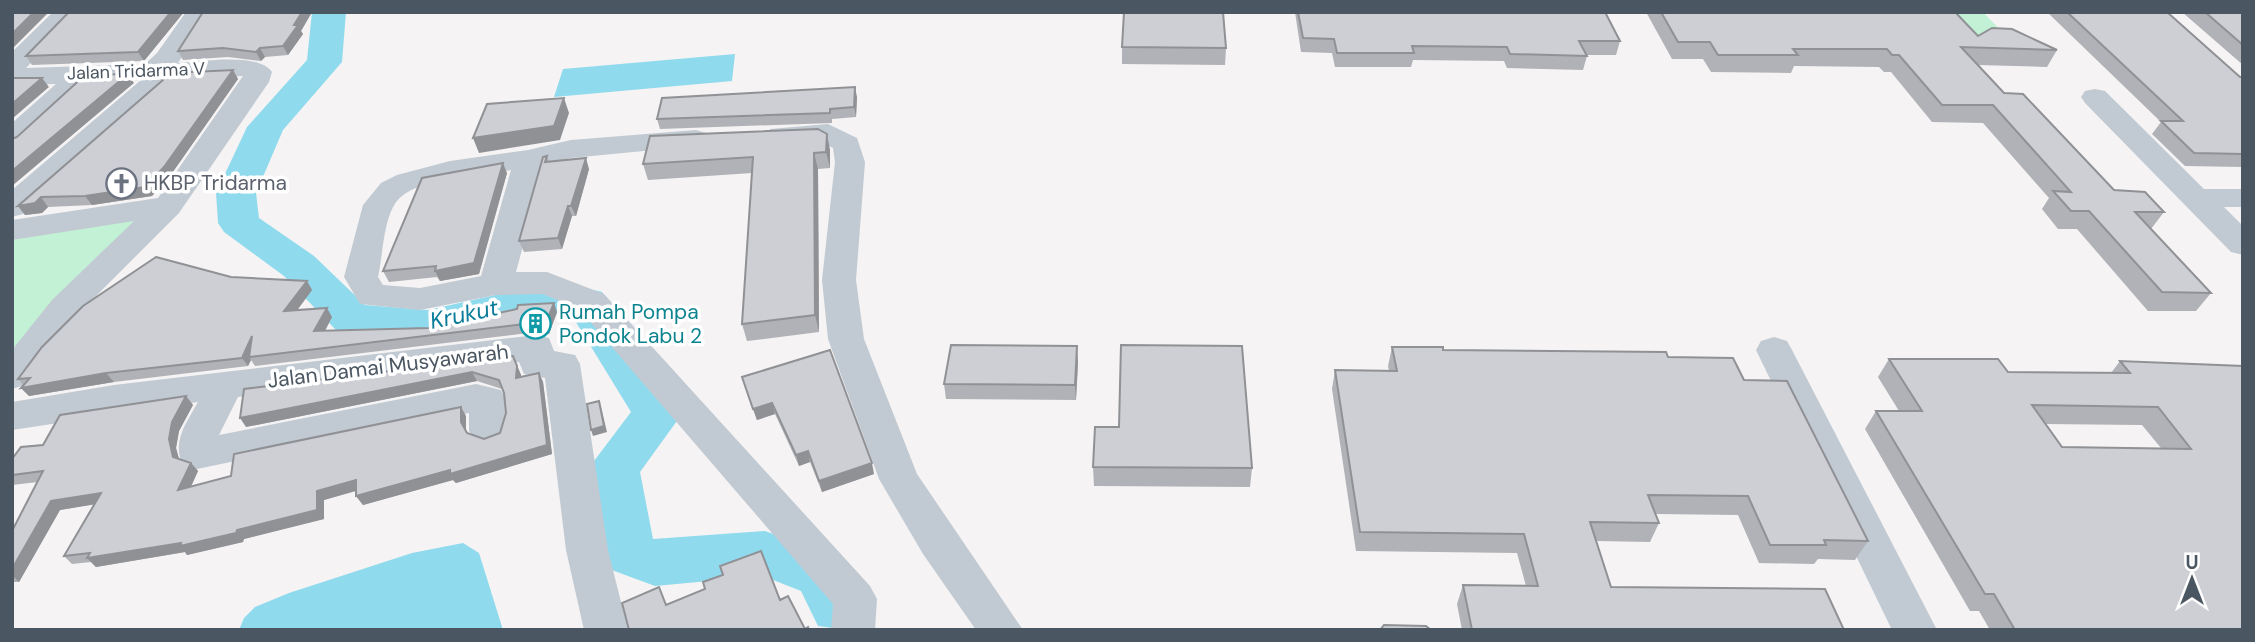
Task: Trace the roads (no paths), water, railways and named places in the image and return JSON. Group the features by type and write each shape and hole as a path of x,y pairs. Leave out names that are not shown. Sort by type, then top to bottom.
{"street":[{"path":"12,67 68,12"},
{"path":"12,207 162,69 167,59 207,13"},
{"name":"Jalan Tridarma V","path":"12,77 162,69 251,68 258,72 255,82 168,206"},
{"path":"12,139 85,72"},
{"path":"2095,97 2196,198 2236,230"},
{"path":"853,630 855,599 592,302 547,283 496,284 420,299 372,296 361,277 381,200 391,189 443,163 533,158 571,149 828,133 847,144 849,162 839,280 846,339 900,479 937,542 1001,630"},
{"path":"496,284 526,171 533,158"},
{"path":"2196,198 2243,198"},
{"path":"12,230 168,206"},
{"path":"12,376 64,308 168,206"},
{"name":"Jalan Damai Musyawarah","path":"12,416 114,399 536,347 537,365 562,364 587,550 606,630"},
{"path":"1774,350 1915,630"},
{"path":"224,387 199,436 197,454 476,398 488,400 488,431"}],"water":[{"path":"735,54 732,81 554,97 563,69"},
{"path":"463,543 479,553 503,630 239,630 244,618 255,607 289,593 412,553"}],"waterway":[{"name":"Krukut","path":"329,12 324,62 266,127 236,193 239,223 299,266 352,319 428,325 530,300 568,299 586,303 657,414 614,469 628,553 655,563 765,553 822,575 838,609"}],"place":[{"name":"HKBP Tridarma","path":"121,183"},
{"name":"Rumah Pompa Pondok Labu 2","path":"536,324"}]}
